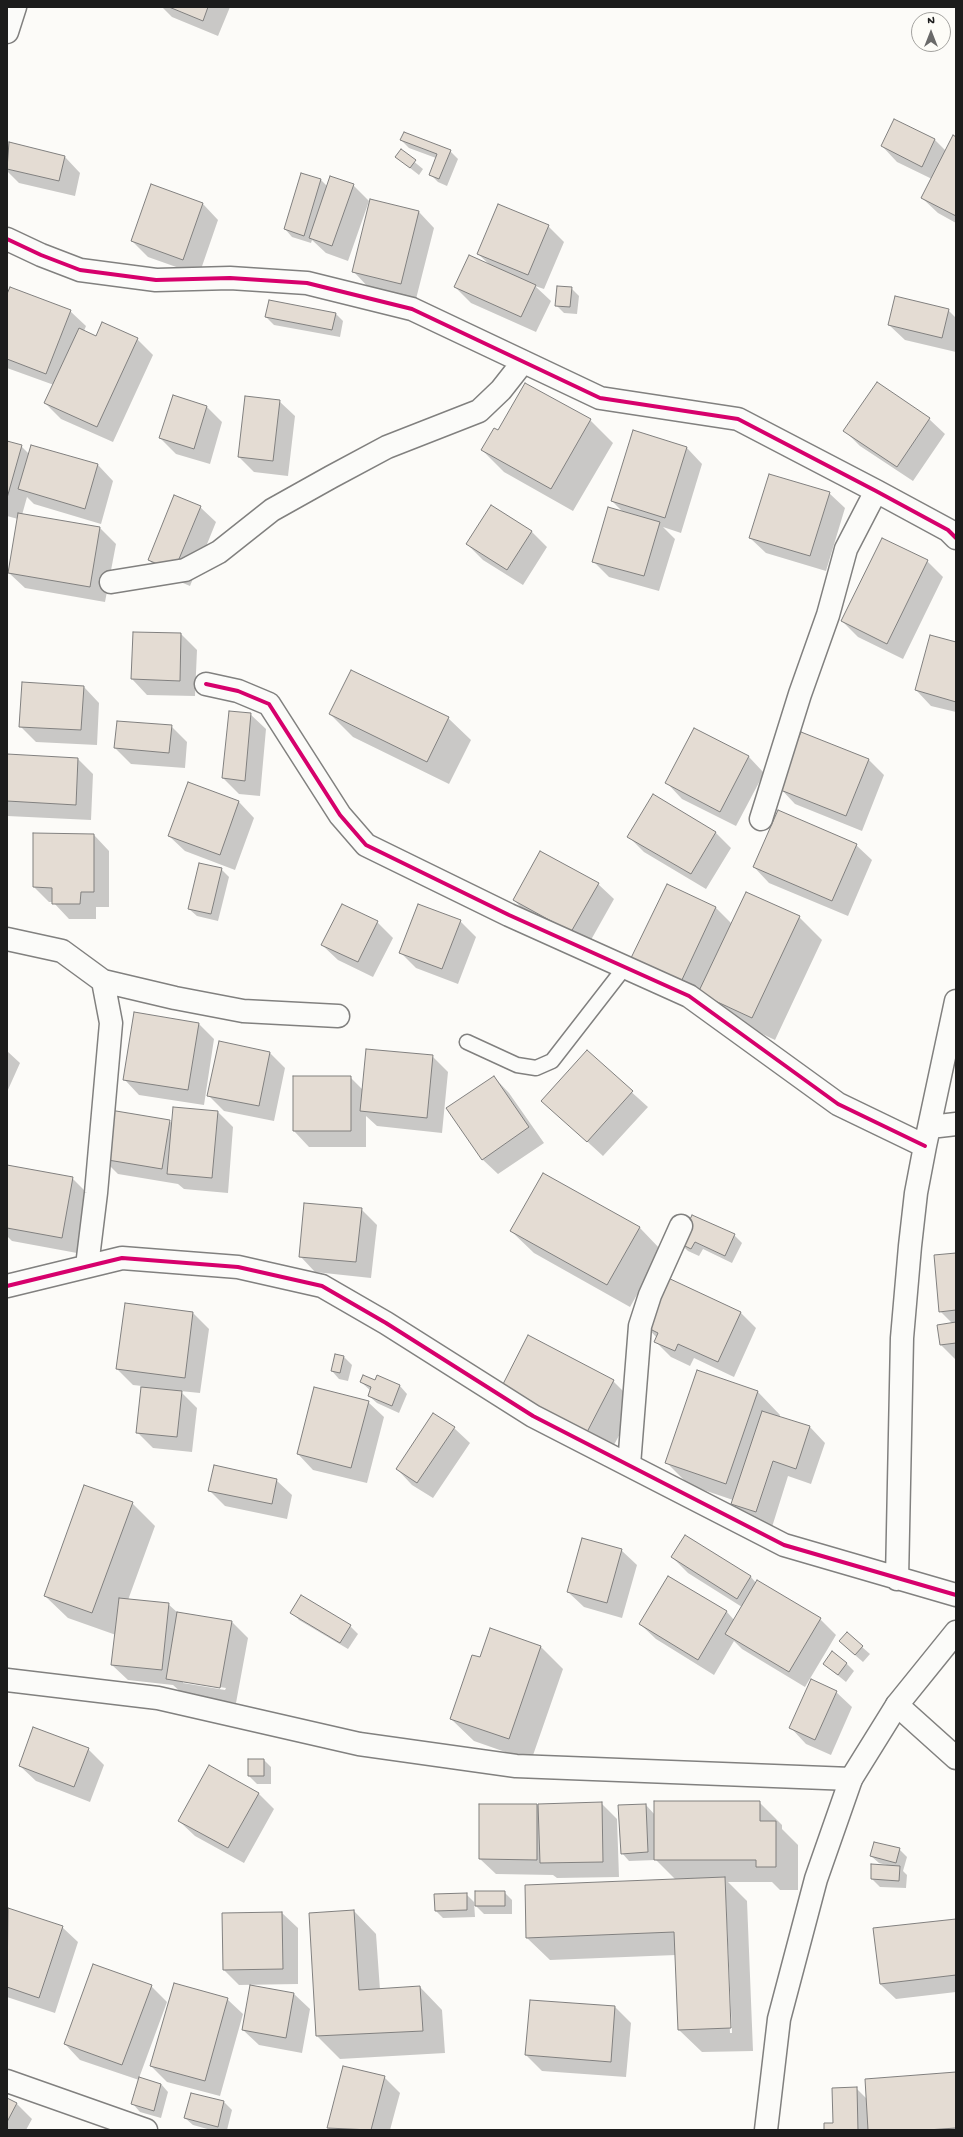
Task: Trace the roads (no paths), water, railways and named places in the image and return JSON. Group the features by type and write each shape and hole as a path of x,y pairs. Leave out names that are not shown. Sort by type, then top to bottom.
{"street":[{"path":"7,239 41,255 80,270 156,280 230,278 306,283 412,308 600,398 738,420 876,491 948,530 956,538"},
{"path":"111,582 185,570 219,552 272,510 331,477 388,447 479,411 501,390 523,362"},
{"path":"761,818 800,694 828,615 846,549 876,491"},
{"path":"206,684 238,692 269,704 340,815 366,845 509,915 690,996 838,1104 928,1136 956,1124"},
{"path":"7,939 62,951 103,981 175,998 243,1011 338,1016"},
{"path":"87,1266 96,1193 111,1023 103,981"},
{"path":"897,1579 902,1338 915,1200 956,1001"},
{"path":"629,1465 640,1326 650,1295 682,1226"},
{"path":"7,1286 122,1258 238,1267 322,1286 386,1323 533,1416 784,1545 956,1595"},
{"path":"766,2130 779,2019 816,1879 851,1779 897,1705 956,1632"},
{"path":"7,1680 158,1698 359,1744 516,1766 851,1779"},
{"path":"897,1705 956,1758"},
{"path":"7,2081 146,2130"}],"lane":[{"path":"467,1042 517,1065 536,1068 552,1061 625,967"}]}
